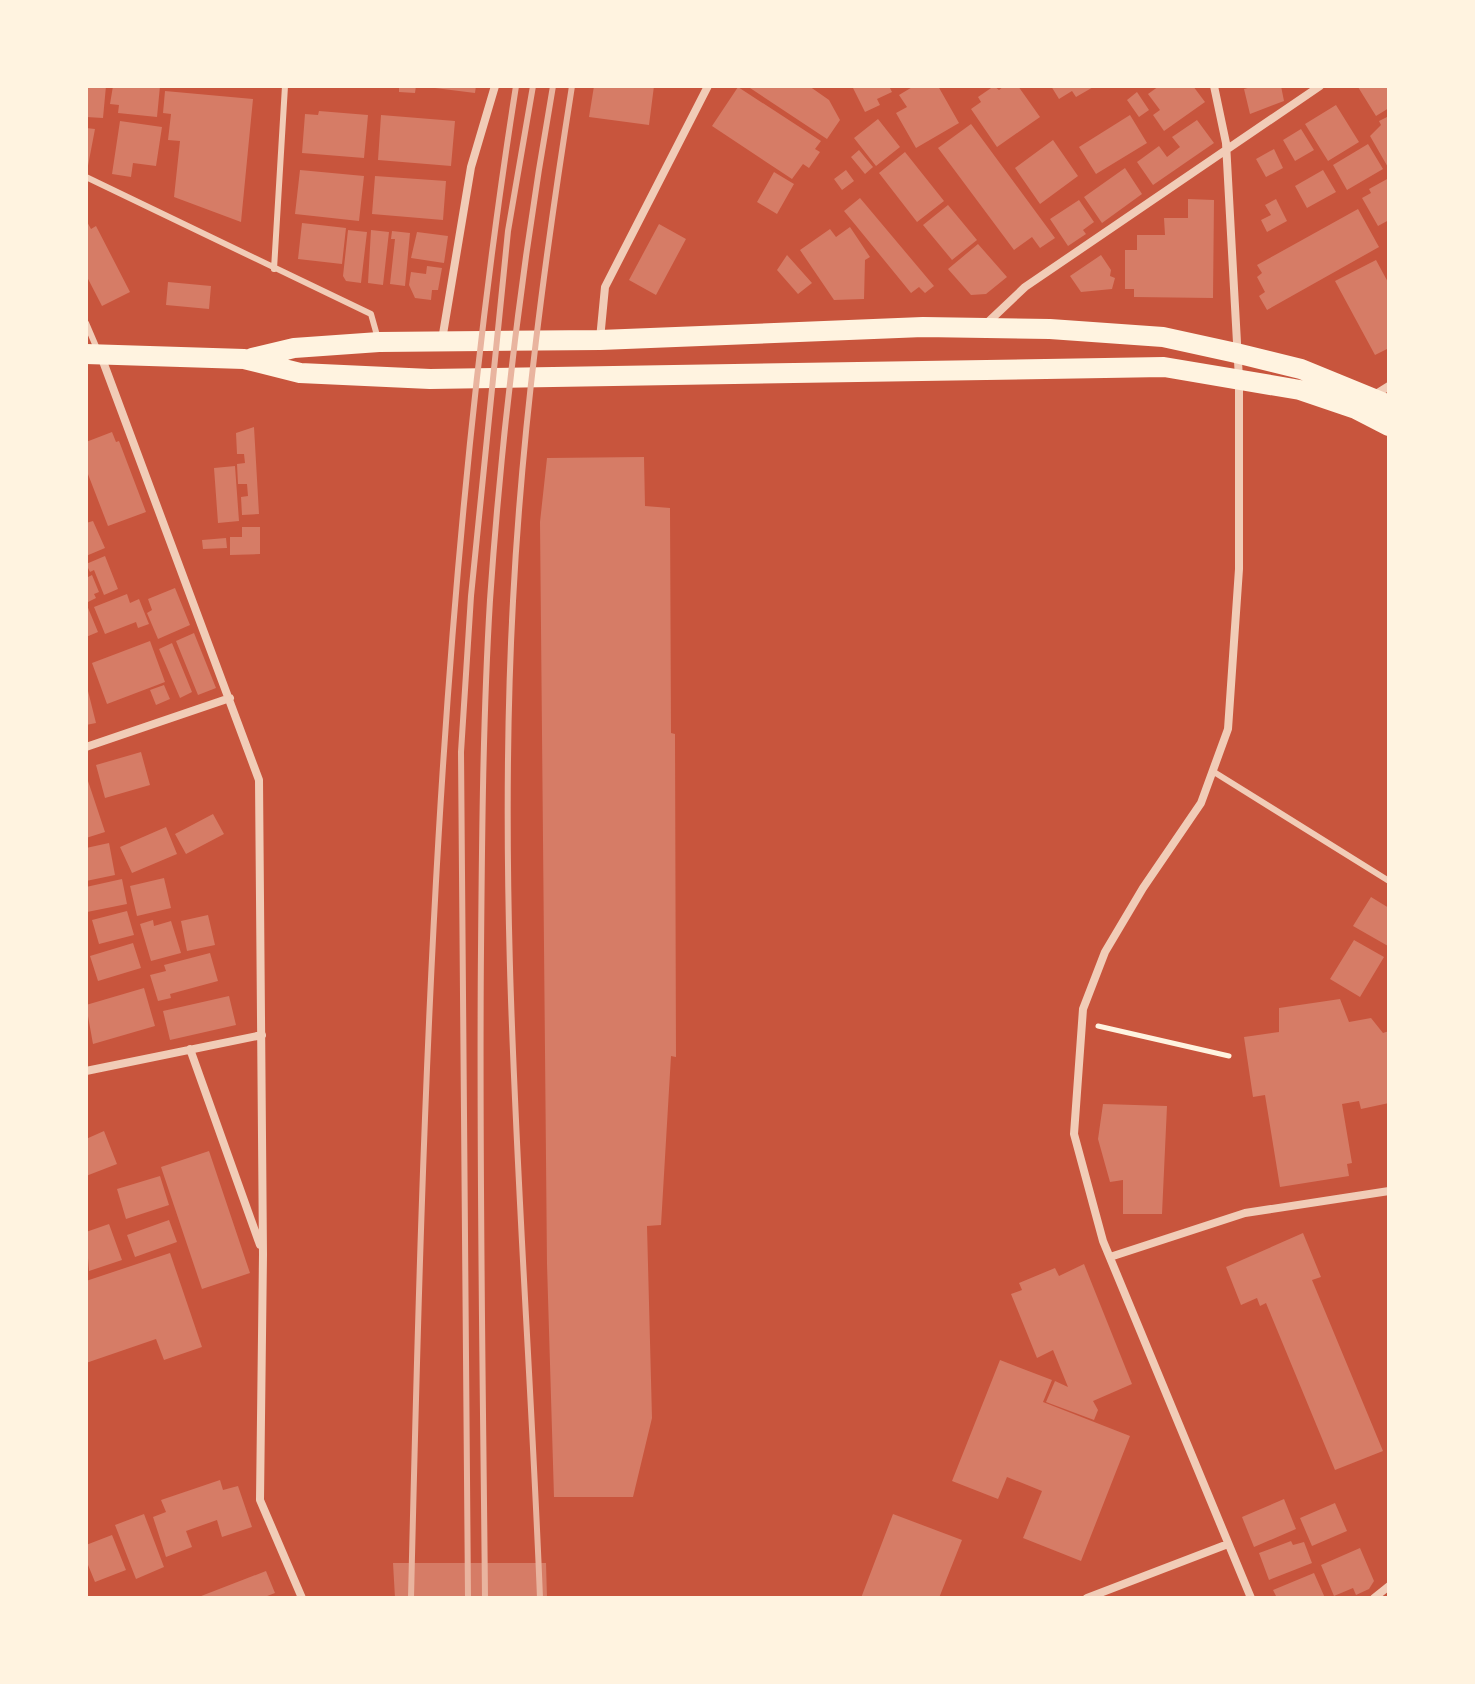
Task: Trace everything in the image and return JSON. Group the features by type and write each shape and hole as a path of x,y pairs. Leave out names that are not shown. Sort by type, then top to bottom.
{"main road":[{"path":"244,359 294,348 379,342 441,344 982,328 1163,337 1301,369 1383,396"},
{"path":"93,354 244,359 300,373 430,379 1164,367 1300,390 1356,409 1389,426"}],"street":[{"path":"441,344 471,167 495,86"},
{"path":"600,340 605,287 708,86"},
{"path":"1214,86 1226,151 1239,379 1239,569 1228,729 1201,803 1143,888 1105,952 1083,1009 1074,1134 1110,1257 1251,1598"},
{"path":"982,328 1025,287 1320,86"},
{"path":"93,354 230,698 259,780 263,1254 260,1500 302,1598"},
{"path":"86,747 230,698"},
{"path":"86,1071 262,1035"},
{"path":"190,1049 263,1254"},
{"path":"1110,1257 1245,1213 1389,1191"},
{"path":"1087,1598 1228,1544"},
{"path":"1374,1598 1389,1586"}],"lane":[{"path":"274,269 285,86"},
{"path":"86,177 371,314 379,342"},
{"path":"86,323 93,354"},
{"path":"1214,772 1389,881"}],"path":[{"path":"1082,1022 1229,1056"}],"building":[{"path":"86,86 106,86 103,118 86,117"},
{"path":"113,86 160,86 157,117 118,113 119,105 110,104"},
{"path":"399,86 416,86 415,93 399,92"},
{"path":"419,86 476,86 475,93"},
{"path":"594,86 654,86 649,125 589,117"},
{"path":"747,86 809,86 829,100 840,120 827,139"},
{"path":"852,86 889,86 892,92 877,99 880,105 865,112"},
{"path":"914,86 938,86 959,123 916,148 896,113 907,107 899,95"},
{"path":"994,86 999,90 1004,86 1018,86 1040,117 997,147 971,109 981,102 978,97"},
{"path":"1051,86 1095,86 1076,97 1072,91 1059,99"},
{"path":"1159,86 1193,86 1205,102 1164,131 1153,115 1160,110 1148,94"},
{"path":"1281,86 1284,101 1250,114 1244,89"},
{"path":"1389,86 1389,108 1376,116 1358,87"},
{"path":"738,87 821,141 815,149 820,152 809,168 803,164 792,179 712,126"},
{"path":"165,91 253,99 241,222 174,197 180,141 168,140 171,114 163,113"},
{"path":"1137,92 1149,110 1139,117 1127,100"},
{"path":"1336,105 1359,142 1328,161 1305,124"},
{"path":"319,111 368,115 364,158 302,153 305,114 318,115"},
{"path":"381,115 455,121 451,166 378,160"},
{"path":"1130,115 1147,143 1096,174 1079,147"},
{"path":"1389,116 1389,169 1370,136 1381,125 1379,121"},
{"path":"878,119 900,147 876,166 854,138"},
{"path":"1197,120 1214,143 1153,185 1137,162 1159,146 1167,157 1180,147 1172,137"},
{"path":"120,121 162,127 156,166 133,163 131,177 112,174"},
{"path":"971,124 1055,238 1040,248 1032,237 1014,250 938,148"},
{"path":"86,128 95,129 87,171 86,171"},
{"path":"1301,129 1314,150 1295,161 1283,140"},
{"path":"1053,140 1078,176 1040,204 1015,168"},
{"path":"1368,144 1383,169 1347,190 1333,165"},
{"path":"1274,149 1283,168 1266,177 1256,159"},
{"path":"859,150 873,167 865,174 851,157"},
{"path":"905,152 944,201 917,222 879,173"},
{"path":"1125,168 1142,194 1102,223 1084,197"},
{"path":"300,170 364,176 359,221 295,214"},
{"path":"846,170 854,181 842,190 834,179"},
{"path":"1323,170 1336,192 1307,208 1295,186"},
{"path":"774,172 794,184 777,214 757,202"},
{"path":"375,176 446,181 443,220 372,214"},
{"path":"1389,178 1389,220 1378,226 1362,198 1371,193 1369,189"},
{"path":"860,198 934,286 925,293 919,287 911,293 844,211"},
{"path":"1188,199 1214,200 1213,298 1134,297 1134,289 1125,289 1125,250 1137,250 1137,235 1165,235 1164,218 1188,218"},
{"path":"1276,199 1287,221 1267,232 1261,220 1271,215 1265,205"},
{"path":"1079,200 1094,222 1083,230 1086,234 1068,246 1050,219"},
{"path":"948,205 977,240 952,260 923,225"},
{"path":"1358,209 1379,247 1267,310 1259,296 1265,292 1257,277 1262,273 1257,265"},
{"path":"86,220 91,229 96,226 130,292 102,306 86,275"},
{"path":"302,223 346,228 342,264 298,259"},
{"path":"659,224 686,239 656,295 629,280"},
{"path":"850,227 870,257 865,260 864,299 834,300 800,250 830,229 836,237"},
{"path":"348,230 367,232 361,283 346,281 343,276"},
{"path":"371,230 389,232 383,285 368,283"},
{"path":"392,231 410,233 405,286 390,284 395,239 391,239"},
{"path":"417,232 448,236 444,263 411,258"},
{"path":"978,244 1007,277 986,294 971,295 948,269"},
{"path":"787,255 812,283 798,294 777,270"},
{"path":"1101,255 1111,270 1110,276 1115,278 1112,289 1081,292 1070,276"},
{"path":"1376,260 1389,284 1389,348 1375,355 1335,281"},
{"path":"427,266 442,268 438,290 432,290 431,300 415,298 409,285 411,272 426,274"},
{"path":"168,282 211,286 209,309 166,305"},
{"path":"254,427 259,514 242,515 241,497 248,496 247,484 238,484 237,464 245,463 244,454 237,454 236,433"},
{"path":"112,432 116,442 119,441 146,512 108,526 86,469 86,442"},
{"path":"644,457 645,506 670,508 671,733 675,734 676,1057 671,1056 661,1225 647,1226 652,1418 633,1497 554,1497 547,1264 540,522 547,458"},
{"path":"235,466 239,521 218,523 214,468"},
{"path":"93,521 105,548 86,556 86,523"},
{"path":"242,527 260,527 260,554 230,555 230,537 242,537"},
{"path":"226,538 227,548 203,549 202,540"},
{"path":"105,556 118,589 104,595 94,570 90,572 86,564"},
{"path":"92,575 99,592 94,594 96,598 86,603 86,578"},
{"path":"175,588 190,625 158,639 147,613 152,610 148,599"},
{"path":"127,594 130,603 139,599 149,624 138,628 136,622 105,634 94,607"},
{"path":"86,603 98,632 86,637"},
{"path":"194,633 216,688 198,695 176,641"},
{"path":"150,641 165,682 107,704 92,663"},
{"path":"172,643 192,692 180,698 159,649"},
{"path":"86,683 96,723 86,725"},
{"path":"164,685 170,699 156,705 150,690"},
{"path":"141,752 150,785 105,798 96,765"},
{"path":"86,775 105,832 86,838"},
{"path":"213,814 224,834 186,854 175,834"},
{"path":"166,827 177,854 132,873 120,847"},
{"path":"109,843 115,875 86,881 86,848"},
{"path":"164,878 171,908 137,916 130,886"},
{"path":"122,879 127,904 87,912 86,887"},
{"path":"1371,897 1389,908 1388,946 1353,926"},
{"path":"127,911 134,935 99,944 92,920"},
{"path":"208,915 215,945 187,951 181,921"},
{"path":"153,920 154,926 171,921 181,953 151,961 140,924"},
{"path":"1354,940 1384,957 1360,997 1330,979"},
{"path":"133,943 141,968 98,981 90,956"},
{"path":"210,953 218,981 170,994 171,998 158,1001 150,975 166,971 164,965"},
{"path":"144,988 155,1026 93,1044 86,1005"},
{"path":"229,996 236,1025 170,1040 163,1011"},
{"path":"1340,999 1349,1022 1371,1018 1383,1033 1389,1031 1389,1103 1361,1109 1359,1101 1342,1104 1352,1163 1347,1164 1349,1176 1280,1187 1265,1095 1253,1097 1244,1037 1279,1032 1279,1008"},
{"path":"1103,1104 1167,1106 1162,1214 1123,1214 1123,1180 1110,1182 1098,1139"},
{"path":"104,1131 117,1164 86,1176 86,1139"},
{"path":"209,1151 250,1273 202,1289 161,1167"},
{"path":"160,1176 169,1205 126,1219 117,1189"},
{"path":"169,1220 177,1242 135,1257 127,1235"},
{"path":"109,1224 122,1260 89,1271 86,1232"},
{"path":"1303,1233 1321,1277 1312,1280 1383,1451 1335,1470 1266,1303 1260,1306 1257,1298 1241,1305 1226,1267"},
{"path":"170,1253 202,1347 164,1360 156,1339 86,1363 86,1281"},
{"path":"1084,1264 1132,1384 1093,1401 1098,1410 1094,1420 1046,1402 1055,1381 1068,1387 1053,1350 1037,1358 1011,1294 1022,1290 1019,1283 1055,1268 1059,1276"},
{"path":"1000,1360 1052,1380 1043,1402 1130,1436 1081,1561 1023,1538 1042,1491 1007,1477 998,1499 952,1481"},
{"path":"220,1480 223,1490 238,1486 252,1527 222,1537 217,1520 186,1531 192,1547 166,1557 153,1517 166,1512 161,1500"},
{"path":"1284,1499 1296,1529 1254,1547 1242,1517"},
{"path":"1335,1503 1347,1531 1312,1546 1300,1518"},
{"path":"144,1514 164,1567 136,1579 115,1525"},
{"path":"893,1514 962,1540 939,1598 861,1598"},
{"path":"112,1535 126,1570 95,1582 86,1560 86,1545"},
{"path":"1291,1541 1293,1545 1304,1542 1312,1563 1269,1580 1259,1553"},
{"path":"1360,1548 1374,1581 1369,1589 1356,1595 1353,1588 1334,1596 1321,1565"},
{"path":"393,1563 546,1563 547,1598 395,1598"},
{"path":"266,1571 275,1593 262,1598 196,1598"},
{"path":"1314,1573 1325,1598 1277,1598 1273,1590"}],"railway":[{"path":"411,1598 429,1029 451,651 489,274 516,86"},
{"path":"468,1598 461,752 471,596 508,231 533,86"},
{"path":"485,1598 481,1031 484,731 490,600 501,471 532,214 553,86"},
{"path":"540,1598 510,975 508,726 517,536 529,407 572,86"}]}
